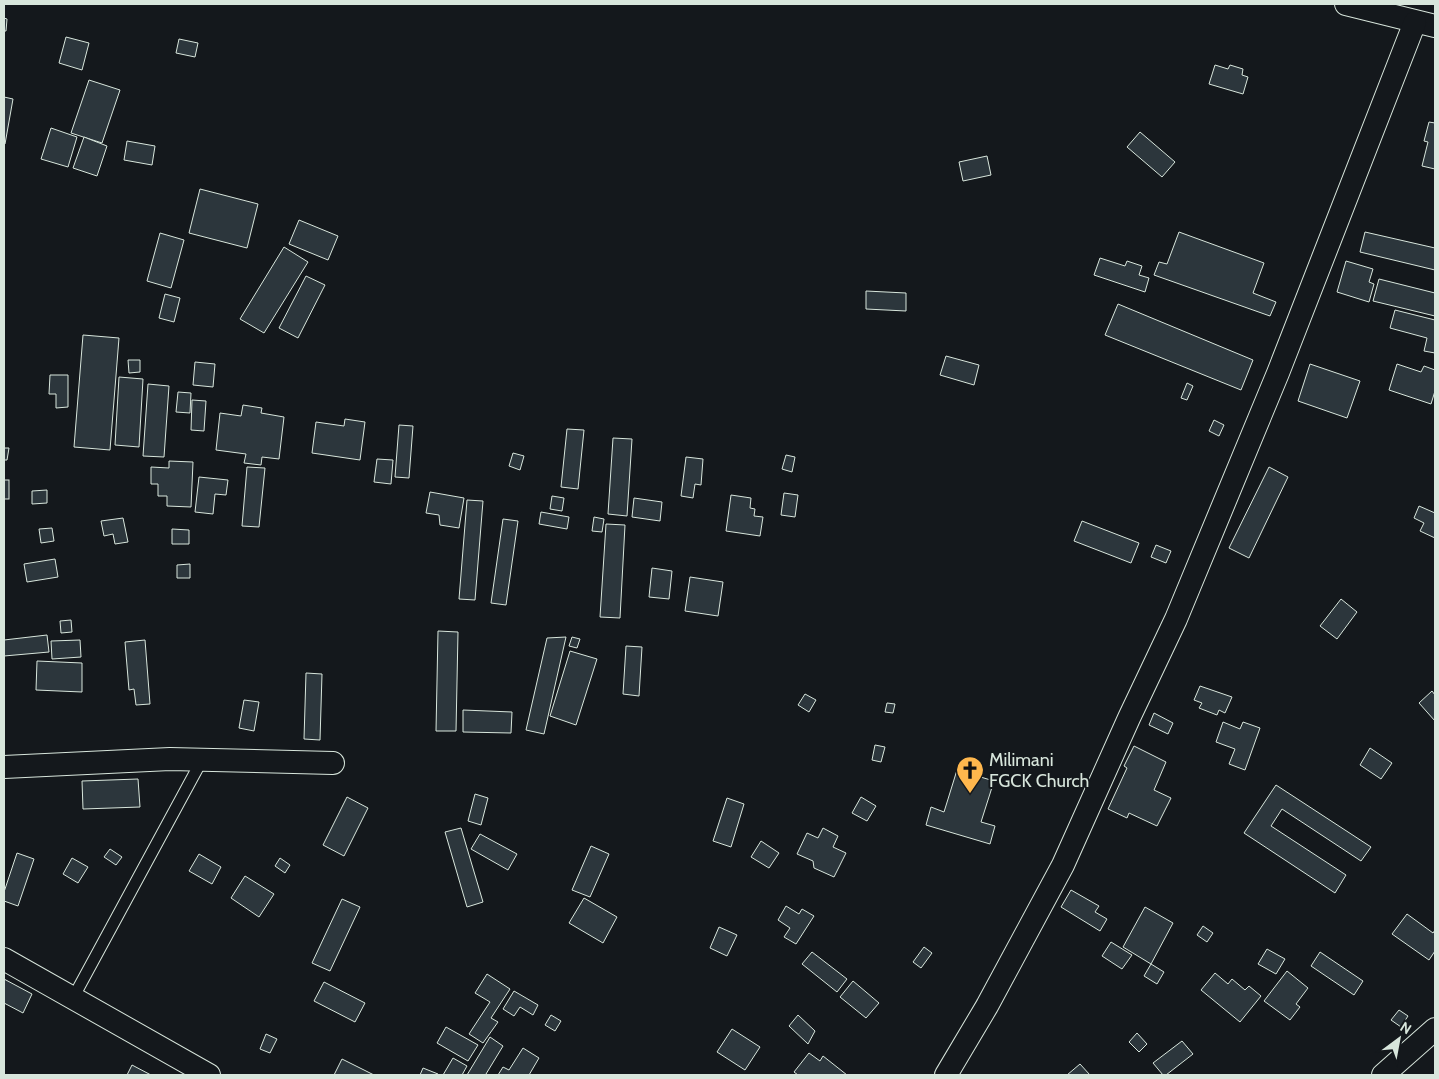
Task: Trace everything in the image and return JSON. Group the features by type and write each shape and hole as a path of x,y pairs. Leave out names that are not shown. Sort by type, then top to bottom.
{"street":[{"path":"946,1075 987,1006 1063,865 1176,619 1425,24 1346,4"},
{"path":"4,767 170,759 332,763"},
{"path":"4,959 209,1075"},
{"path":"1384,1075 1435,1029"}],"lane":[{"path":"73,998 202,760"}],"building":[{"path":"4,18 7,19 6,31 4,31"},
{"path":"66,37 89,43 82,70 59,63"},
{"path":"179,39 198,43 195,57 176,53"},
{"path":"1215,65 1228,69 1230,65 1243,69 1242,75 1248,77 1243,94 1209,84"},
{"path":"89,80 120,90 102,143 71,133"},
{"path":"4,97 13,99 5,144 4,144"},
{"path":"1429,122 1435,123 1435,169 1422,166 1428,142 1424,141"},
{"path":"51,128 77,137 68,167 41,159"},
{"path":"1140,132 1175,162 1162,177 1127,147"},
{"path":"84,137 107,146 97,176 73,168"},
{"path":"127,141 155,146 152,165 124,160"},
{"path":"987,156 991,175 963,181 959,162"},
{"path":"200,189 258,204 247,248 189,233"},
{"path":"299,220 338,236 328,260 289,244"},
{"path":"1179,232 1264,263 1253,293 1276,302 1270,316 1154,275 1159,262 1167,264"},
{"path":"1365,232 1435,248 1435,270 1360,252"},
{"path":"160,233 184,240 171,288 147,281"},
{"path":"284,247 308,262 264,333 240,319"},
{"path":"1100,258 1125,266 1127,261 1142,266 1139,275 1149,278 1145,292 1094,275"},
{"path":"1346,261 1373,269 1369,282 1374,284 1369,302 1337,292"},
{"path":"306,276 325,285 298,338 279,328"},
{"path":"1379,279 1435,293 1435,316 1373,301"},
{"path":"866,291 906,293 906,311 866,309"},
{"path":"165,294 180,298 174,322 159,318"},
{"path":"1118,304 1253,360 1241,390 1105,335"},
{"path":"1395,310 1435,320 1435,353 1424,351 1427,338 1390,328"},
{"path":"83,335 119,338 110,450 74,447"},
{"path":"946,356 979,365 974,385 940,375"},
{"path":"128,360 140,360 140,372 129,373"},
{"path":"195,362 215,364 213,387 193,385"},
{"path":"1310,364 1360,381 1347,418 1298,401"},
{"path":"1397,364 1421,372 1424,366 1435,370 1435,391 1431,404 1389,390"},
{"path":"50,375 68,375 68,407 56,408 56,394 49,394"},
{"path":"119,377 143,379 139,447 115,445"},
{"path":"1187,383 1193,386 1187,400 1181,398"},
{"path":"148,384 169,386 164,457 143,456"},
{"path":"178,392 191,393 190,413 176,412"},
{"path":"192,400 206,401 204,431 191,430"},
{"path":"243,405 262,408 261,413 284,417 279,459 262,457 261,465 244,463 246,454 216,450 220,413 241,416"},
{"path":"345,419 365,422 360,460 312,453 316,422 344,426"},
{"path":"1214,420 1224,425 1219,436 1209,431"},
{"path":"399,425 413,426 409,478 395,477"},
{"path":"567,429 584,430 578,489 561,487"},
{"path":"613,438 632,439 627,516 608,514"},
{"path":"4,448 9,448 7,460 4,460"},
{"path":"513,453 524,456 520,470 509,466"},
{"path":"786,455 795,457 792,472 782,469"},
{"path":"686,457 703,459 701,485 695,484 693,498 681,496"},
{"path":"377,459 393,460 391,484 374,482"},
{"path":"169,461 193,462 191,507 167,506 167,496 158,496 158,484 151,484 151,467 169,468"},
{"path":"247,467 265,468 259,527 242,526"},
{"path":"1269,467 1288,477 1249,558 1229,548"},
{"path":"199,477 228,480 226,495 215,494 213,514 195,512"},
{"path":"4,480 9,480 9,499 4,499"},
{"path":"47,490 47,503 32,504 32,491"},
{"path":"430,492 464,498 459,528 440,525 439,515 426,513"},
{"path":"784,493 798,495 795,517 781,515"},
{"path":"731,495 751,498 750,508 755,509 754,516 763,517 760,536 726,531"},
{"path":"552,496 564,498 562,511 550,509"},
{"path":"634,498 662,502 660,521 632,517"},
{"path":"467,500 483,501 475,600 459,599"},
{"path":"1419,506 1435,513 1435,538 1420,531 1424,523 1414,518"},
{"path":"541,512 569,517 567,529 539,524"},
{"path":"594,517 604,519 602,532 592,531"},
{"path":"123,518 128,542 115,544 113,534 104,536 101,521"},
{"path":"503,519 518,521 506,605 491,603"},
{"path":"1082,521 1139,543 1131,563 1074,541"},
{"path":"606,524 625,525 620,618 600,617"},
{"path":"52,528 54,541 41,543 39,529"},
{"path":"172,529 189,530 189,544 172,544"},
{"path":"1156,545 1171,551 1166,563 1151,557"},
{"path":"55,559 58,577 27,582 24,564"},
{"path":"190,564 190,578 177,578 177,565"},
{"path":"652,568 672,571 669,599 649,597"},
{"path":"690,577 723,582 718,616 685,611"},
{"path":"1341,599 1357,612 1337,639 1320,626"},
{"path":"71,620 72,632 61,633 60,621"},
{"path":"438,631 458,632 456,731 436,731"},
{"path":"47,635 49,652 4,656 4,640"},
{"path":"566,637 544,734 526,730 547,638"},
{"path":"572,637 580,639 577,648 569,646"},
{"path":"80,640 81,657 52,659 51,641"},
{"path":"145,640 150,704 136,705 134,689 129,690 125,642"},
{"path":"626,646 642,647 639,696 623,694"},
{"path":"570,651 597,659 576,725 550,716"},
{"path":"37,661 82,663 82,692 36,690"},
{"path":"306,673 322,674 320,740 304,739"},
{"path":"1200,686 1232,697 1225,713 1219,710 1217,715 1199,708 1202,703 1194,700"},
{"path":"1432,691 1435,695 1435,721 1419,703"},
{"path":"805,694 816,700 809,712 798,705"},
{"path":"244,700 259,702 254,731 239,728"},
{"path":"887,703 895,704 893,713 885,712"},
{"path":"463,710 512,712 511,733 463,732"},
{"path":"1154,713 1173,723 1168,734 1149,725"},
{"path":"1223,722 1240,729 1243,722 1260,728 1245,770 1229,764 1235,749 1216,742"},
{"path":"875,745 885,747 881,762 872,760"},
{"path":"1134,746 1166,762 1154,790 1171,798 1157,826 1129,813 1127,818 1108,809 1127,768 1124,766"},
{"path":"1370,748 1392,763 1381,779 1360,765"},
{"name":"Milimani FGCK Church","path":"957,770 994,781 981,822 995,826 990,844 926,825 931,807 944,812"},
{"path":"138,779 140,807 83,809 82,781"},
{"path":"1276,785 1371,847 1361,861 1282,809 1271,826 1346,875 1335,893 1244,833"},
{"path":"475,794 488,798 481,825 468,821"},
{"path":"347,797 368,808 344,856 323,845"},
{"path":"861,797 876,806 867,821 852,813"},
{"path":"727,798 744,804 731,847 713,841"},
{"path":"461,828 483,902 467,907 445,832"},
{"path":"823,828 838,836 833,847 846,853 834,877 814,868 813,861 797,854 807,833 818,838"},
{"path":"480,834 517,854 508,870 471,849"},
{"path":"761,841 779,853 769,868 751,857"},
{"path":"591,846 609,854 590,897 572,890"},
{"path":"110,849 122,857 116,865 104,857"},
{"path":"17,853 34,859 18,906 4,901 4,892"},
{"path":"199,854 221,867 212,884 189,871"},
{"path":"72,858 88,867 78,883 63,874"},
{"path":"280,858 290,865 285,873 275,866"},
{"path":"245,876 274,894 259,917 231,898"},
{"path":"1071,890 1099,906 1095,912 1107,919 1100,931 1061,907"},
{"path":"584,898 617,917 603,943 569,923"},
{"path":"342,899 360,907 330,971 312,963"},
{"path":"786,906 799,914 802,909 814,916 796,944 784,937 790,928 778,920"},
{"path":"1145,907 1173,923 1151,964 1123,947"},
{"path":"1407,914 1433,933 1435,930 1435,951 1429,960 1392,934"},
{"path":"1203,926 1213,933 1207,942 1197,935"},
{"path":"719,927 737,935 727,956 710,948"},
{"path":"1111,942 1132,955 1122,969 1102,956"},
{"path":"924,947 932,953 921,968 913,962"},
{"path":"1267,949 1285,959 1276,974 1258,964"},
{"path":"812,952 847,979 837,992 802,964"},
{"path":"1320,952 1363,981 1354,995 1311,966"},
{"path":"1151,964 1164,972 1157,984 1144,976"},
{"path":"1287,971 1308,988 1296,1004 1300,1007 1290,1020 1264,1001"},
{"path":"1215,973 1228,984 1232,979 1245,990 1249,986 1261,996 1240,1022 1201,990"},
{"path":"487,974 510,989 491,1018 498,1022 483,1043 469,1034 490,1002 475,993"},
{"path":"4,979 32,994 23,1013 4,1003"},
{"path":"853,981 879,1003 866,1018 840,997"},
{"path":"324,982 365,1003 355,1022 314,1001"},
{"path":"514,991 538,1005 533,1015 520,1007 514,1016 503,1009"},
{"path":"1399,1010 1408,1016 1401,1027 1391,1020"},
{"path":"551,1015 561,1021 555,1031 545,1025"},
{"path":"798,1015 815,1031 808,1044 789,1026"},
{"path":"446,1027 478,1045 468,1061 437,1043"},
{"path":"732,1029 760,1047 745,1070 717,1052"},
{"path":"1137,1033 1147,1044 1139,1052 1129,1042"},
{"path":"266,1034 277,1039 270,1053 260,1049"},
{"path":"490,1037 503,1046 486,1074 488,1075 467,1075"},
{"path":"1182,1041 1193,1054 1166,1075 1163,1075 1153,1063"},
{"path":"523,1048 539,1058 529,1075 498,1075 503,1067 509,1070"},
{"path":"809,1053 820,1061 823,1056 847,1075 798,1075 794,1072"},
{"path":"453,1058 467,1066 462,1075 443,1075"},
{"path":"342,1059 374,1075 334,1075"},
{"path":"1080,1064 1090,1075 1067,1075"},
{"path":"132,1065 151,1075 127,1075"},
{"path":"423,1068 438,1074 438,1075 420,1075"}],"place":[{"name":"Milimani FGCK Church","path":"970,794"}]}
